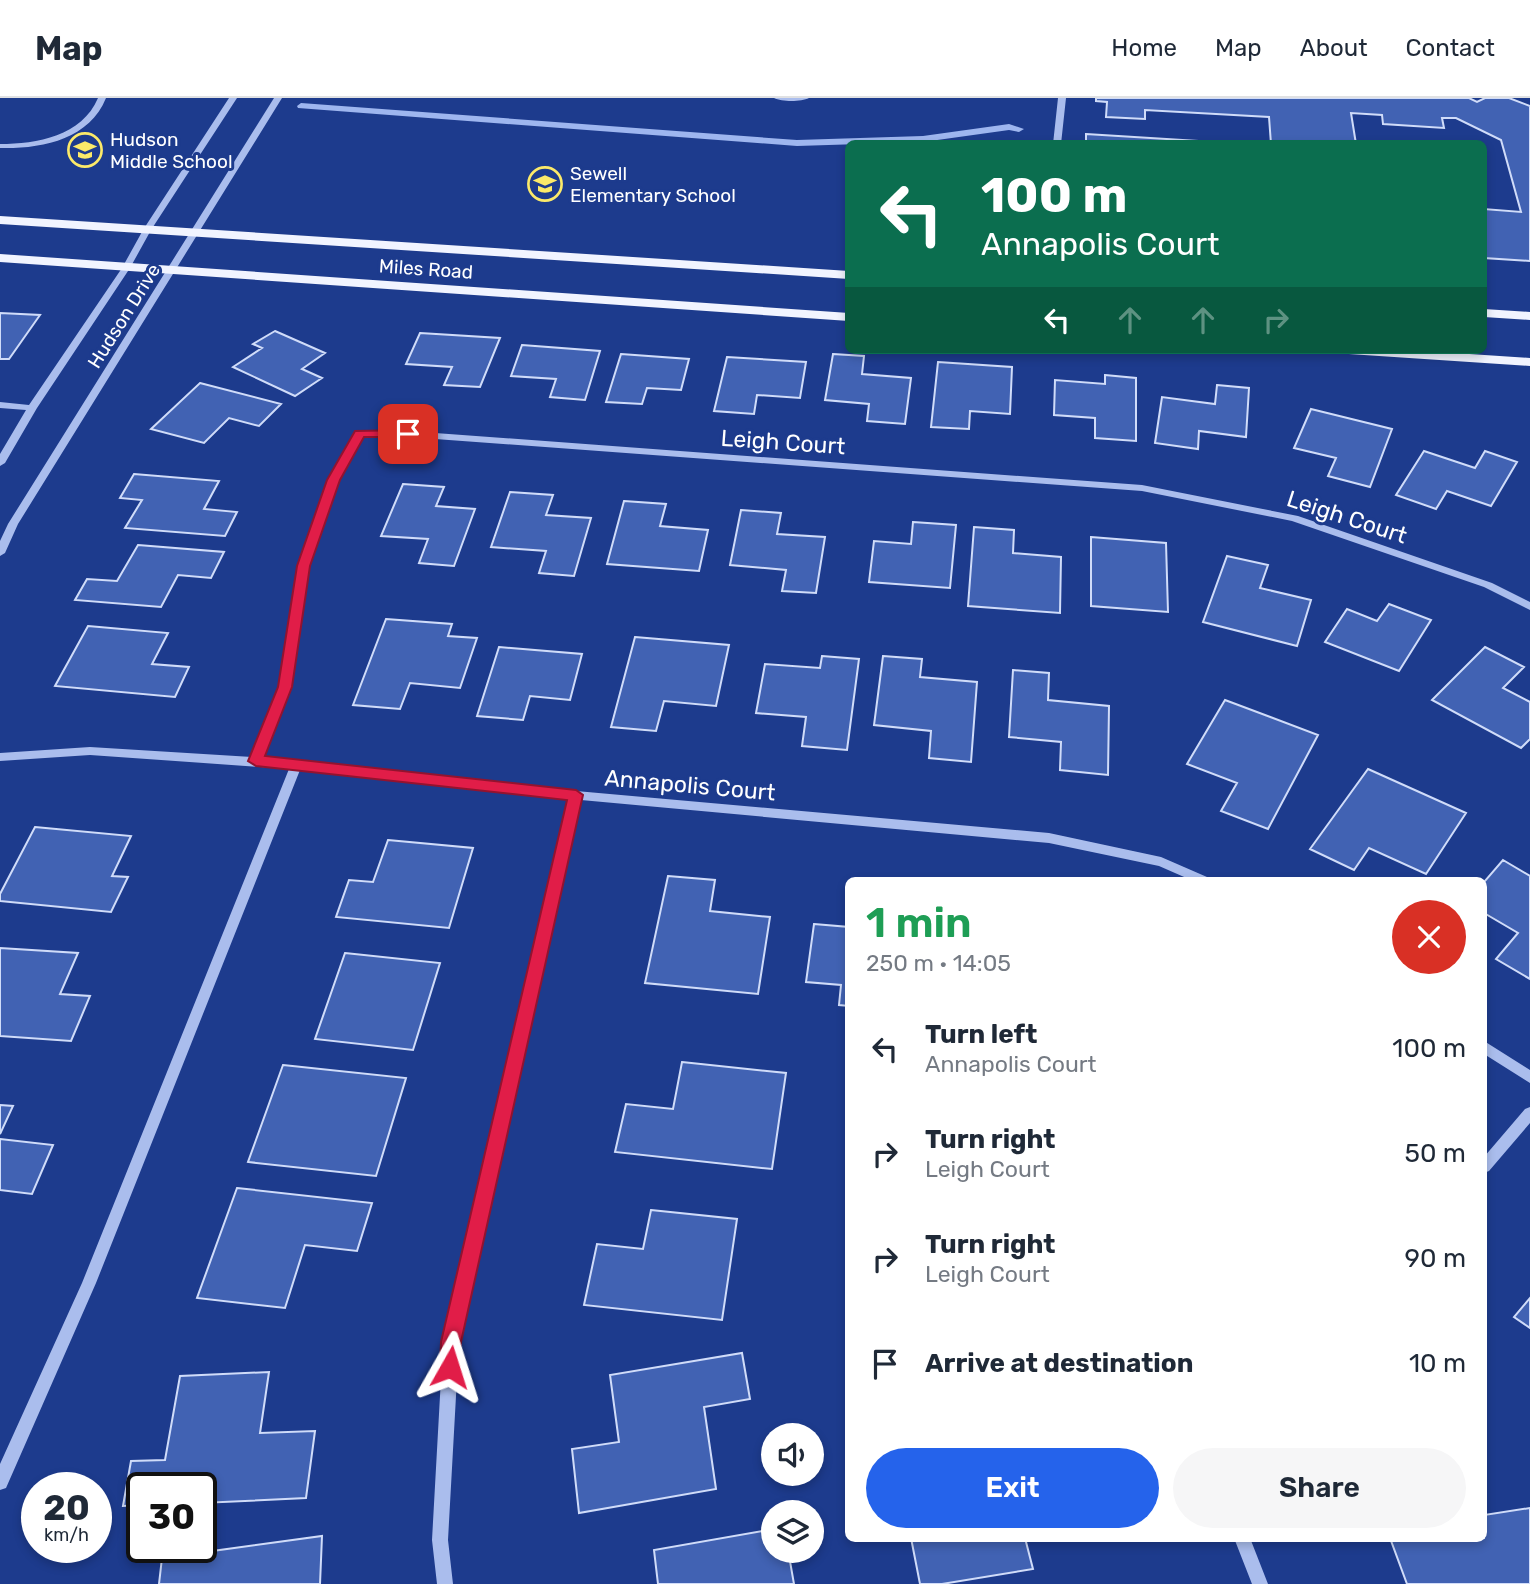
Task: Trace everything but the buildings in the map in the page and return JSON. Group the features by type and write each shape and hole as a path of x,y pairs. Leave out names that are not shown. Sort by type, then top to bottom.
{"main road":[{"name":"Miles Road","path":"0,220 845,275"},
{"name":"Miles Road","path":"0,258 845,317"},
{"path":"1487,313 1530,316"},
{"path":"1409,354 1530,362"}],"street":[{"path":"0,146 22,148 72,134 100,108 102,98"},
{"name":"Hudson Drive","path":"0,463 32,408 126,268 147,230 233,98"},
{"name":"Hudson Drive","path":"0,553 13,524 173,271 278,98"},
{"path":"778,98 806,98"},
{"path":"1057,140 1062,98"},
{"path":"0,405 32,408"},
{"name":"Leigh Court","path":"256,761 285,687 303,566 334,480 359,434 408,434 1142,488 1294,518 1488,585 1530,606"},
{"name":"Annapolis Court","path":"0,757 90,751 256,761 576,795 1049,838 1161,862 1196,877"},
{"path":"0,1482 89,1283 296,765"},
{"path":"445,1584 440,1540 451,1342 576,795"},
{"path":"1487,1049 1530,1077"},
{"path":"1487,1163 1530,1113"},
{"path":"1244,1542 1260,1584"}],"waterway":[{"path":"301,106 797,143 845,141"},
{"path":"892,140 923,139 1009,127 1019,129"}],"place":[{"name":"Hudson Middle School","path":"85,150"},
{"name":"Sewell Elementary School","path":"545,184"}],"route":[{"path":"408,434 359,434 334,480 303,566 285,687 256,761 576,795 451,1342 450,1367"}]}
